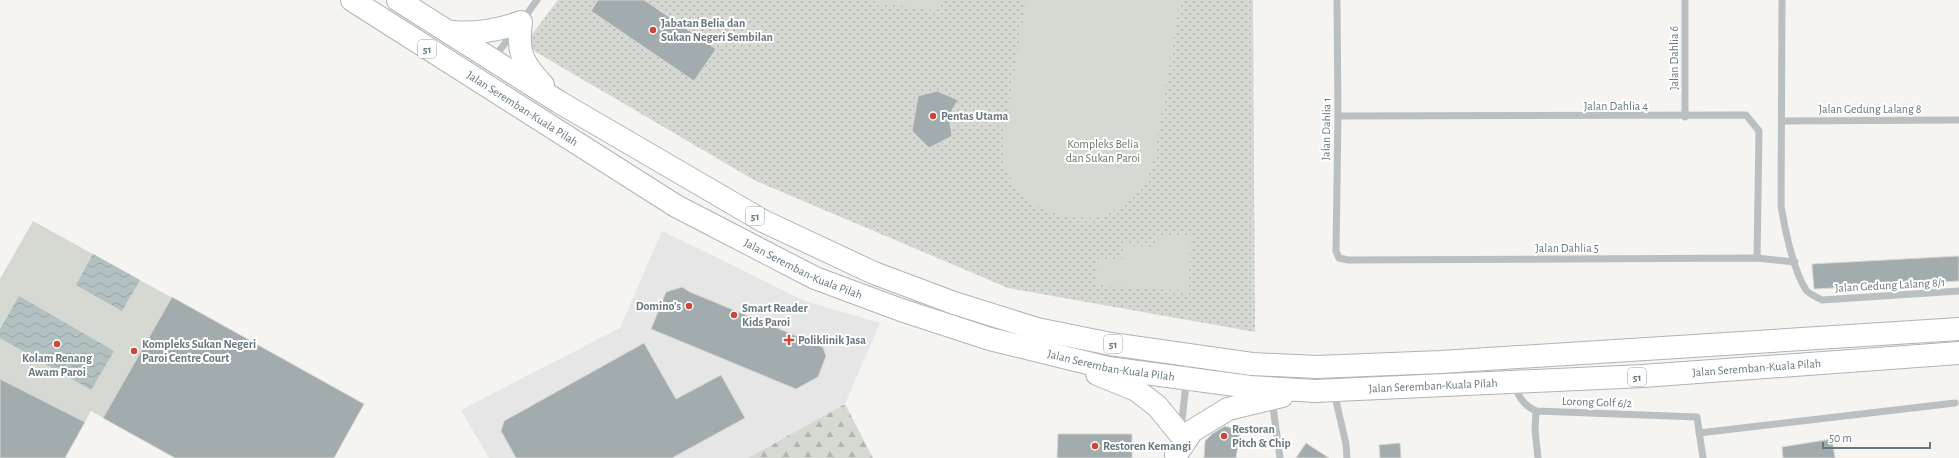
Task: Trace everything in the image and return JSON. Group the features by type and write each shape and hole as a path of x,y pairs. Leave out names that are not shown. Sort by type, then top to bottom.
{"highway":[{"name":"Jalan Seremban-Kuala Pilah","path":"352,0 676,206 815,278 901,310 1006,343 1108,368 1250,387 1324,390 1643,376 1956,356"},
{"name":"Jalan Seremban-Kuala Pilah","path":"398,0 559,102 763,221 874,273 954,303 1037,329 1111,344 1252,364 1317,367 1441,362 1959,329"},
{"path":"448,32 466,34 499,30 521,22 519,36 522,58 528,70 559,102"},
{"path":"492,60 490,65 490,73 493,83 503,96"},
{"path":"1006,343 1085,369 1136,390 1157,406 1177,449 1192,431 1228,409 1272,398 1324,390"},
{"path":"1378,364 1378,372 1382,376 1439,375 1449,379 1454,385"}],"street":[{"path":"492,60 537,0"},
{"name":"Jalan Dahlia 1","path":"1337,0 1338,116 1336,251 1339,258"},
{"name":"Jalan Dahlia 6","path":"1685,0 1685,117"},
{"path":"1782,0 1781,206 1785,231 1795,262"},
{"name":"Jalan Dahlia 4","path":"1338,116 1685,117 1746,115 1759,131 1757,258"},
{"name":"Jalan Gedung Lalang 8","path":"1782,120 1959,120"},
{"name":"Jalan Dahlia 5","path":"1339,258 1348,260 1757,258 1795,262"},
{"name":"Jalan Gedung Lalang 8/1","path":"1795,262 1806,291 1822,300 1959,291"},
{"path":"1177,449 1189,355"},
{"path":"1514,382 1519,397 1526,407 1536,411 1535,430 1538,458"},
{"path":"1324,390 1346,444 1347,458"},
{"path":"1272,398 1280,458"},
{"path":"1703,458 1699,433 1955,403"},
{"name":"Lorong Golf 6/2","path":"1536,411 1697,417 1699,433"}],"shaded area":[{"path":"662,231 805,301 880,323 845,404 748,458 489,458 461,410 620,328"}],"green space":[{"name":"Kompleks Belia dan Sukan Paroi","path":"558,0 1253,0 1255,332 1008,288 754,180 524,45"},
{"path":"865,0 939,0 937,11"},
{"path":"1026,0 1180,0 1154,159 1144,187 1120,208 1095,218 1066,217 1035,205 1014,185 1004,165 1003,144"},
{"name":"Kompleks Sukan Negeri Paroi Centre Court","path":"33,221 364,404 334,458 175,458 91,411 85,422 0,458 0,279"},
{"path":"1158,235 1191,237 1188,291 1096,285 1098,258 1122,260 1123,245 1157,247"},
{"path":"845,404 873,458 748,458"}],"water":[{"path":"93,254 140,280 122,311 76,285"},
{"name":"Kolam Renang Awam Paroi","path":"19,296 114,351 91,390 0,338 0,329"}],"building":[{"name":"Jabatan Belia dan Sukan Negeri Sembilan","path":"598,0 644,0 716,49 694,81 591,11"},
{"name":"Pentas Utama","path":"937,91 958,100 952,110 950,123 952,136 929,148 912,131 918,96"},
{"path":"1959,256 1959,281 1814,289 1812,264"},
{"path":"682,287 690,292 823,347 826,356 818,377 796,389 651,329 666,292"},
{"path":"172,297 364,404 334,458 175,458 103,418"},
{"path":"644,343 676,399 721,375 745,418 672,458 516,458 501,431 504,421"},
{"path":"0,379 85,422 65,458 0,458"},
{"name":"Restoran Pitch & Chip","path":"1225,426 1240,431 1236,458 1204,458 1205,441 1212,434"},
{"name":"Restoren Kemangi","path":"1058,434 1132,434 1132,458 1057,458"},
{"path":"1832,439 1835,458 1783,458 1782,447"},
{"path":"1306,443 1329,458 1296,458"},
{"path":"1400,443 1401,458 1380,458 1379,445"}],"place":[{"name":"Jabatan Belia dan Sukan Negeri Sembilan","path":"653,30"},
{"name":"Pentas Utama","path":"933,116"},
{"name":"Domino's","path":"689,306"},
{"name":"Smart Reader Kids Paroi","path":"734,315"},
{"name":"Poliklinik Jasa","path":"789,340"},
{"name":"Kolam Renang Awam Paroi","path":"57,344"},
{"name":"Kompleks Sukan Negeri Paroi Centre Court","path":"134,351"},
{"name":"Restoran Pitch & Chip","path":"1224,436"},
{"name":"Restoren Kemangi","path":"1095,446"}]}
